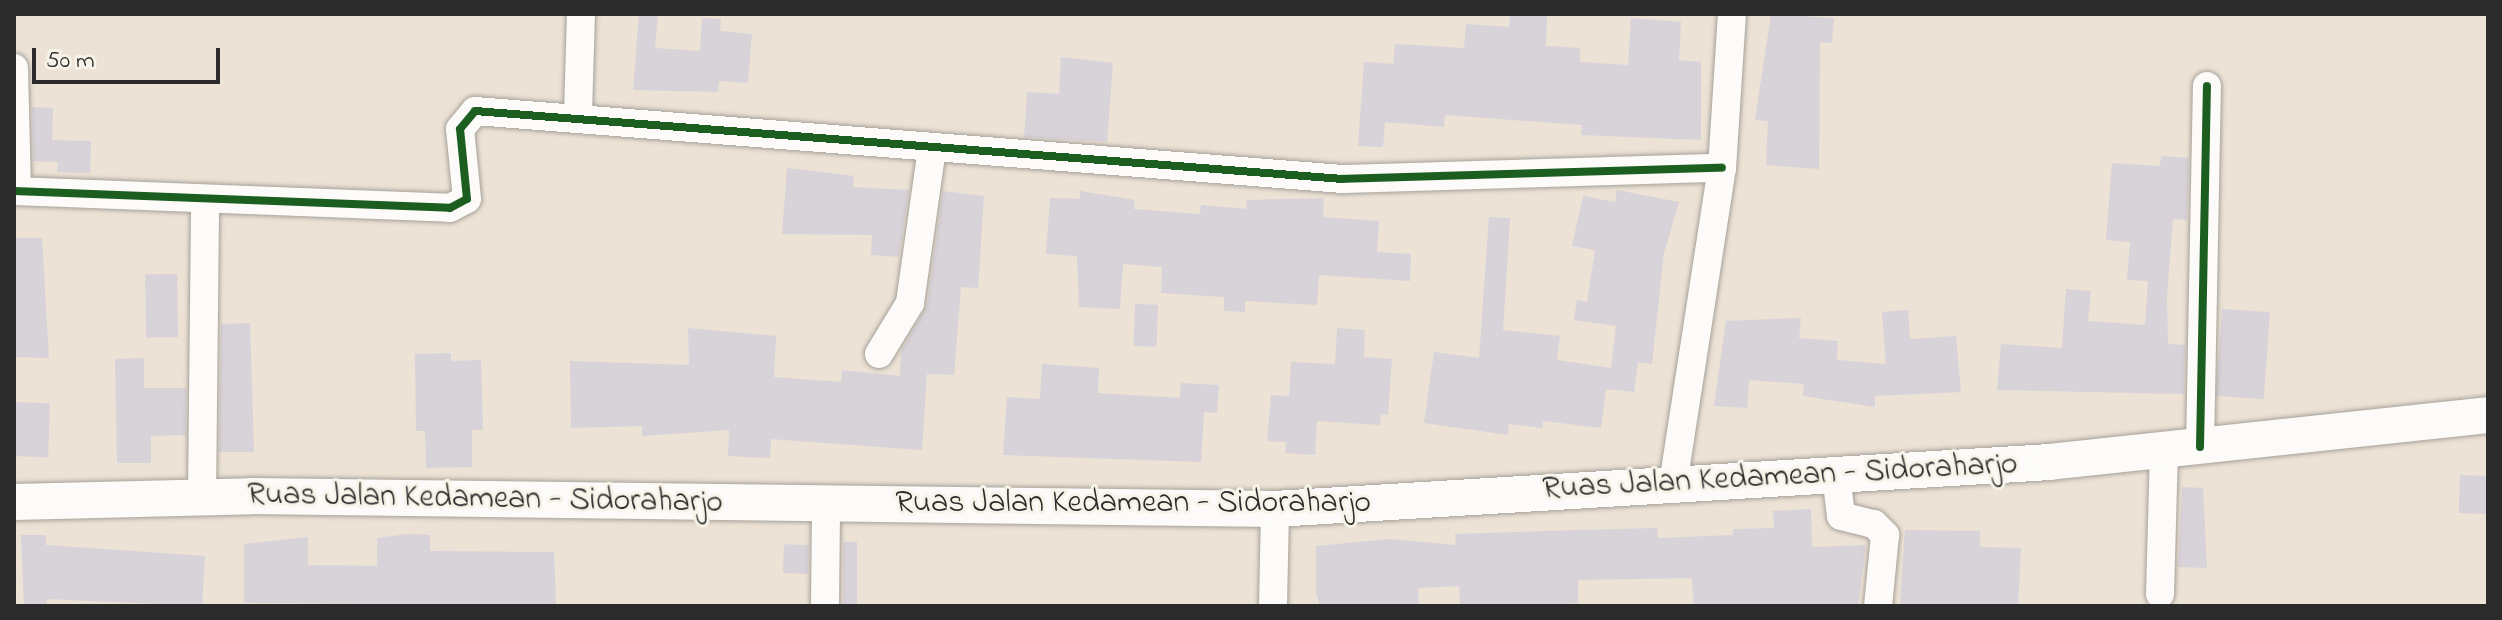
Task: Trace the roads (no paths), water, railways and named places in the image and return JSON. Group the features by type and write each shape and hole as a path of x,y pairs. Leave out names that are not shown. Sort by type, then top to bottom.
{"main road":[{"name":"Ruas Jalan Kedamean - Sidoraharjo","path":"14,502 202,498 1275,509 1836,475 2164,451 2488,415"}],"street":[{"path":"578,114 581,14"},
{"path":"1673,484 1722,168 1732,14"},
{"path":"14,68 16,191 205,202 461,206 467,199 460,129 475,111 578,114 932,148 1342,179 1722,168"},
{"path":"2200,447 2207,86"},
{"path":"879,354 910,303 932,148"},
{"path":"202,498 205,202"},
{"path":"2160,594 2164,451"},
{"path":"1836,475 1841,516 1874,524 1885,535 1878,606"},
{"path":"825,606 826,504"},
{"path":"1273,606 1275,509"}]}
